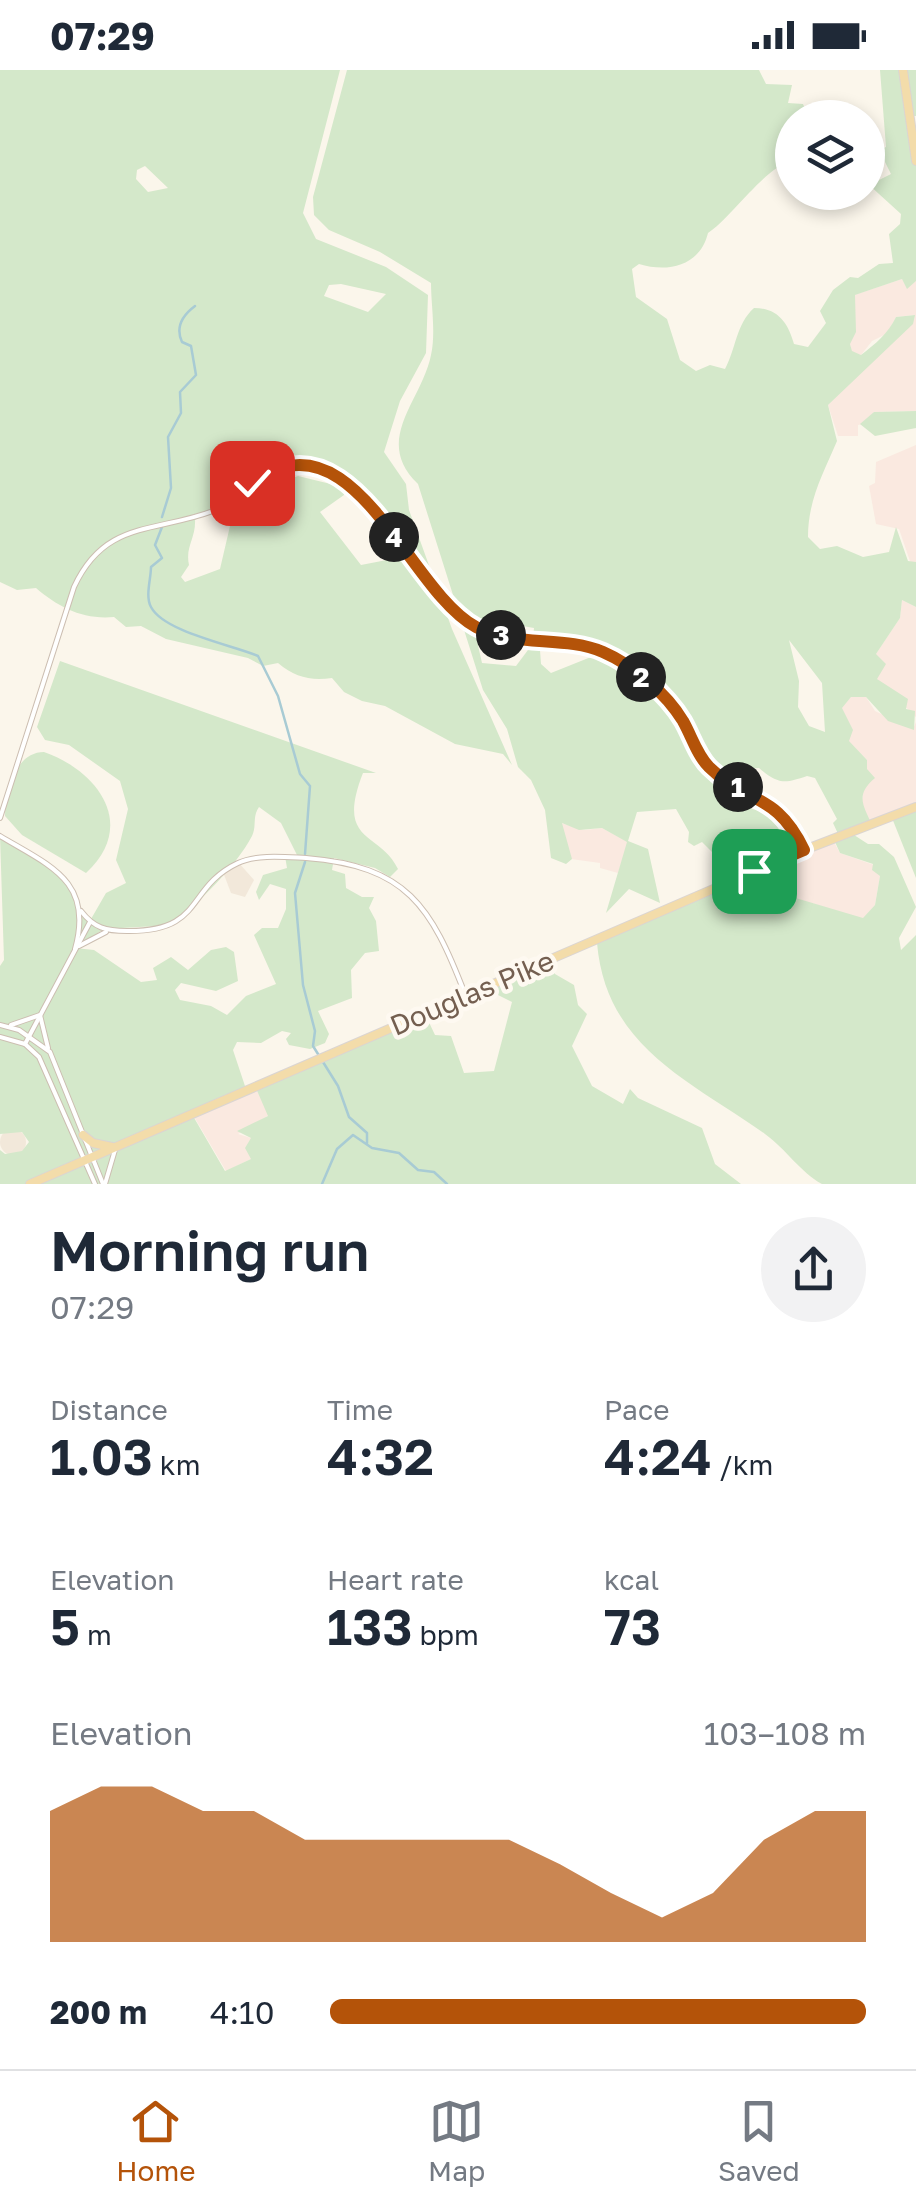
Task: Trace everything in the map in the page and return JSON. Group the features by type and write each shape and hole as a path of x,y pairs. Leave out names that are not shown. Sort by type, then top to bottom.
{"main road":[{"path":"903,70 916,160"},
{"name":"Douglas Pike","path":"30,1184 465,994 804,850 916,807"},
{"path":"82,1135 104,1147 116,1146"}],"street":[{"path":"0,818 74,588 93,556 128,531 214,510 266,474 305,466 330,472 354,489 446,602 478,628 581,644 632,669 675,710 706,764 733,786 773,805 804,850"},
{"path":"0,836 55,868 72,889 81,912 108,931 149,932 182,920 239,862 284,856 359,865 408,890 426,909 443,936 465,994"},
{"path":"75,949 81,912"},
{"path":"25,1044 90,922"},
{"path":"75,949 108,931"},
{"path":"3,1025 40,1015"},
{"path":"40,1015 82,1135 94,1184"},
{"path":"3,1025 30,1036 50,1052"},
{"path":"0,1037 25,1044 49,1072 87,1161 104,1184"},
{"path":"104,1184 116,1146"}],"shaded area":[{"path":"902,279 907,288 916,281 916,411 874,412 867,423 858,425 858,436 838,436 828,405 914,315 896,317 888,333 872,341 861,355 852,352 854,295"},
{"path":"916,445 916,562 911,564 899,529 876,524 869,486 875,483 876,462"},
{"path":"902,600 916,607 916,717 877,679 876,654 900,618"},
{"path":"851,697 866,697 875,711 913,729 916,722 916,808 872,825 861,808 867,760 848,741 841,708"},
{"path":"561,823 585,830 602,828 628,842 618,873 600,868 600,863 571,859"},
{"path":"834,842 840,853 874,865 880,876 875,905 863,919 762,888 756,876"},
{"path":"238,862 254,880 245,897 231,893 223,872"},
{"path":"255,1086 269,1115 238,1134 251,1138 251,1159 226,1171 193,1115"},
{"path":"13,1129 22,1133 26,1142 22,1151 13,1155 4,1151 0,1142 4,1133"}],"green space":[{"path":"0,70 340,70 303,213 316,239 386,267 428,295 426,353 400,401 384,452 406,484 409,510 452,629 512,765 503,754 455,744 385,706 362,701 344,692 332,678 303,677 278,663 263,666 248,658 166,639 141,626 126,627 114,617 72,611 36,588 17,590 0,582","holes":["145,166 168,188 148,192 136,179 137,170","341,284 386,294 368,312 324,296 329,285","282,468 318,469 347,484 404,551 397,558 361,565 320,512 344,495 343,487 298,476 265,489 230,526 220,569 185,582 181,577 189,565 195,520"]},
{"path":"347,70 759,70 766,84 792,85 789,100 775,100 775,169 708,233 690,260 671,267 639,264 632,269 636,297 667,319 680,360 696,371 710,365 725,369 743,321 754,308 776,314 785,323 794,344 808,347 826,323 820,311 833,290 850,277 858,278 879,264 893,263 889,234 900,224 901,214 885,199 885,177 891,174 885,162 885,100 880,70 916,70 916,116 911,116 916,155 916,281 907,289 902,279 855,295 852,351 861,355 885,334 896,317 915,315 913,324 828,405 837,441 813,499 808,537 820,549 837,546 863,557 889,552 896,527 908,561 916,562 916,607 902,600 900,618 876,654 886,664 877,679 908,699 906,709 915,711 914,730 888,721 866,697 851,697 842,708 853,730 849,741 867,760 867,769 875,778 863,795 872,825 854,835 868,844 879,844 894,857 916,907 899,938 901,950 916,935 916,1184 822,1184 765,1134 657,1058 617,1010 604,979 597,943 756,876 762,888 863,918 875,905 880,876 872,870 873,864 840,853 835,842 840,838 833,823 837,819 815,778 781,781 759,768 727,770 717,775 706,770 722,793 764,813 773,822 783,835 775,853 765,854 752,836 732,839 718,858 702,842 694,846 688,842 689,832 676,809 637,812 628,841 648,849 660,903 629,889 606,913 627,842 602,828 579,830 562,823 572,859 566,864 551,858 545,810 531,780 518,767 507,729 483,690 418,484 405,468 399,452 404,420 431,355 431,283 380,252 329,230 314,215 313,197","holes":["481,619 534,628 533,639 583,646 622,662 613,664 591,657 551,673 541,664 540,650 528,650 516,666 482,663 477,641","789,640 822,683 825,732 809,726 798,707 799,681"]},
{"path":"916,411 916,428 875,436 860,424 874,412"},
{"path":"60,661 376,773 363,773 354,813 363,833 398,869 390,877 375,868 334,858 332,870 345,874 346,888 362,897 374,897 369,908 376,921 379,951 365,953 351,970 352,998 318,1011 329,1034 325,1043 310,1049 289,1045 286,1039 291,1033 282,1031 261,1043 237,1042 233,1050 246,1089 193,1116 225,1171 251,1159 245,1148 251,1138 237,1131 268,1116 255,1086 425,1014 435,1035 451,1036 464,1073 494,1071 512,1002 492,992 491,985 550,962 555,974 574,985 578,1005 587,1014 572,1046 592,1086 623,1104 630,1089 638,1098 702,1128 715,1164 741,1184 0,1184 0,1150 5,1154 22,1151 29,1142 22,1132 0,1134 0,966 4,960 0,836 60,873 91,919 106,893 126,883 116,860 128,809 120,781 69,745 45,740 37,727","holes":["259,807 281,823 297,855 285,856 287,868 263,875 256,892 259,900 270,884 286,889 286,909 278,928 262,928 254,935 276,984 246,996 227,1015 211,1006 180,1000 175,990 181,983 216,991 238,981 234,952 226,947 211,950 188,970 171,957 153,968 157,980 141,982 94,950 75,948 104,929 174,925 236,860 252,836"]},
{"path":"44,752 63,760 94,785 110,818 102,854 86,873 22,835 5,816 10,785 19,766 34,754"},
{"path":"916,808 916,878 892,818"}],"waterway":[{"path":"162,517 171,488 168,437 181,413 180,392 196,375 191,346 182,342 180,326 195,306"},
{"path":"162,527 155,545 162,558 151,567 149,603 158,616 184,631 258,656 278,696 300,774 310,786 305,854"},
{"path":"305,862 295,893 303,985 315,1031 313,1046 338,1086 349,1117 367,1133 367,1143"},
{"path":"322,1184 337,1149 353,1135 372,1148 399,1153 418,1170 434,1172 447,1184"}],"route":[{"path":"252,483 292,465 330,472 354,489 458,616 478,628 506,636 581,644 632,669 675,710 706,764 733,786 773,805 798,836 804,850 754,871"}]}
